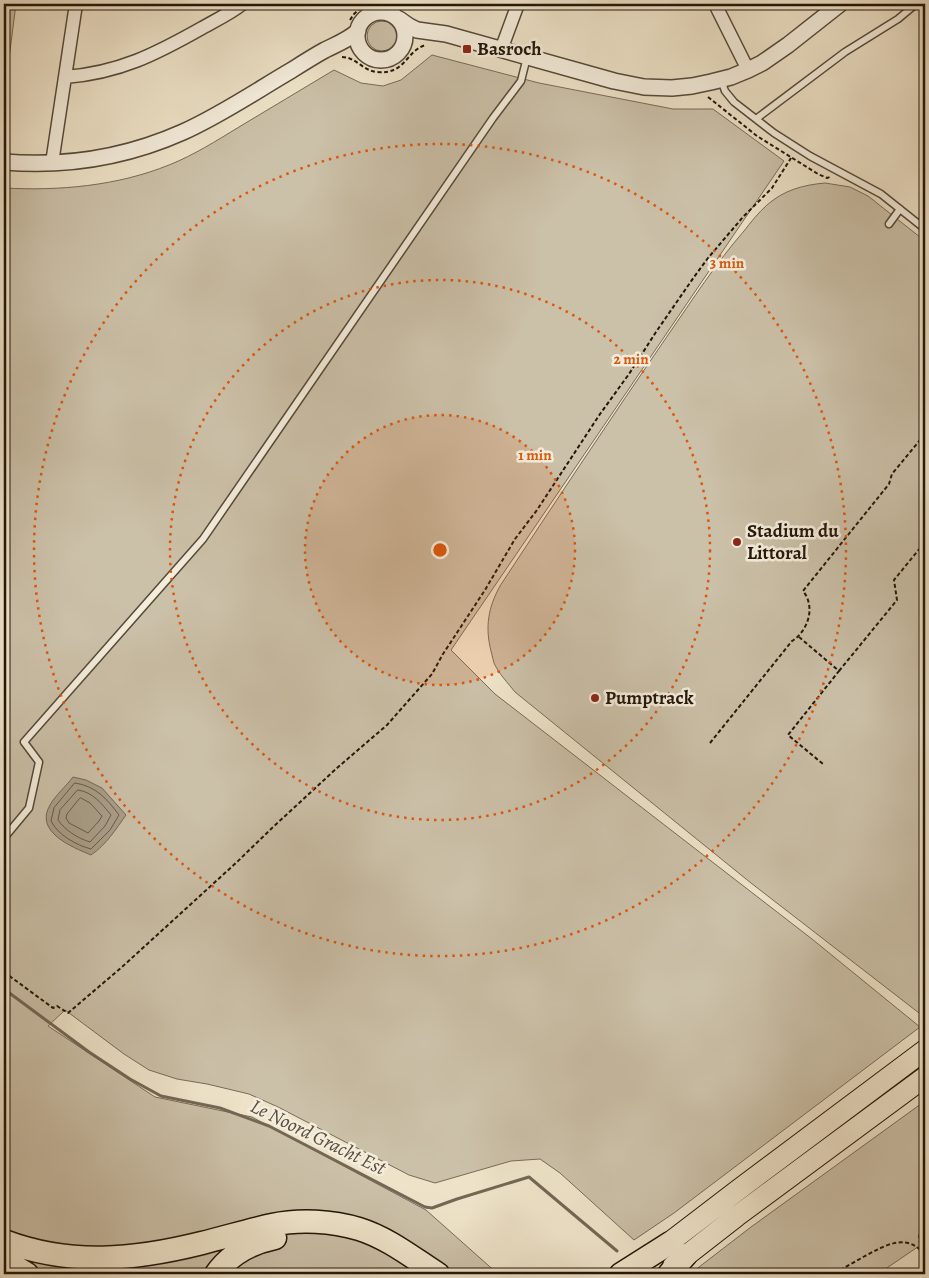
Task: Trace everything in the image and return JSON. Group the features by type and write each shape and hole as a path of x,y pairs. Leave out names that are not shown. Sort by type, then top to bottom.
{"highway":[{"path":"662,1274 678,1249 738,1190 925,1050"},
{"path":"630,1274 678,1249 761,1198 925,1076"},
{"path":"4,1241 59,1255 104,1258 131,1256 201,1244 282,1223 330,1223 358,1229 381,1238 438,1274"},
{"path":"216,1274 234,1254 254,1244 285,1236 311,1234 336,1237 370,1247 393,1260 411,1274"},
{"path":"621,1274 678,1249"},
{"path":"668,1274 678,1249"},
{"path":"4,1260 27,1274"}],"street":[{"path":"52,163 76,4"},
{"path":"65,77 88,75 150,56 242,4"},
{"path":"501,50 518,4"},
{"path":"715,4 748,70"},
{"path":"404,45 419,37 431,39 446,34 614,81 644,87 723,85 762,63 845,7"},
{"path":"361,49 358,42 358,31 364,19 378,8 390,13 431,39"},
{"path":"4,162 52,163 91,159 119,154 172,137 218,114 318,54 334,52 352,45 361,49 369,57 377,60 395,56 404,45 404,26 399,19"},
{"path":"334,52 358,31"}],"lane":[{"path":"756,119 845,52 898,19 916,4"},
{"path":"4,838 29,808 38,762 24,742 203,539 487,126 521,81 527,57"},
{"path":"723,85 734,102 799,150 881,194 925,229"},
{"path":"889,224 900,209"}],"path":[{"path":"845,7 858,4"},
{"path":"334,52 351,58 370,71 385,72 397,69 431,39"},
{"path":"706,95 723,85"},
{"path":"4,972 53,1008 57,1006 68,1013 122,967 386,725 432,674 515,539 537,510 694,277 743,216 772,188 791,158"},
{"path":"710,743 792,641 799,637 808,624 807,596 803,591 889,484 892,474 925,434"},
{"path":"823,764 788,735 897,600 894,580 925,542"},
{"path":"799,637 839,671"},
{"path":"922,1252 919,1244 919,1231 925,1220"},
{"path":"835,1274 852,1263 890,1244 903,1242 915,1246 925,1255"}],"shaded area":[{"path":"4,4 16,4 4,97"},
{"path":"382,21 388,22 396,30 396,42 388,50 382,51 376,50 368,42 367,36 368,30 376,22"},
{"path":"432,55 539,83 673,109 713,109 784,161 451,650 495,694 812,939 920,1027 674,1213 634,1240 560,1173 540,1159 511,1161 435,1183 409,1175 249,1094 177,1079 149,1070 124,1054 65,1010 48,1026 155,1097 252,1117 426,1210 498,1274 4,1274 4,188 46,189 88,186 149,172 205,148 334,70 361,83 383,86 401,80"},
{"name":"Stadium du Littoral","path":"825,183 850,187 868,196 925,241 925,1008 919,1013 751,883 515,692 494,663 488,634 490,610 500,586 714,268 755,218 773,200 794,189"},
{"path":"925,1101 925,1242 878,1274 690,1274 751,1227"}],"water":[{"path":"73,777 86,780 102,788 126,815 106,842 91,855 65,843 51,831 47,823 46,815 50,805"}],"waterway":[{"name":"Le Noord Gracht Est","path":"4,989 89,1052 130,1079 161,1096 220,1108 269,1126 425,1207 432,1208 529,1177 617,1251"}],"place":[{"name":"Basroch","path":"467,49"},
{"name":"Stadium du Littoral","path":"737,542"},
{"name":"Pumptrack","path":"595,698"}]}
